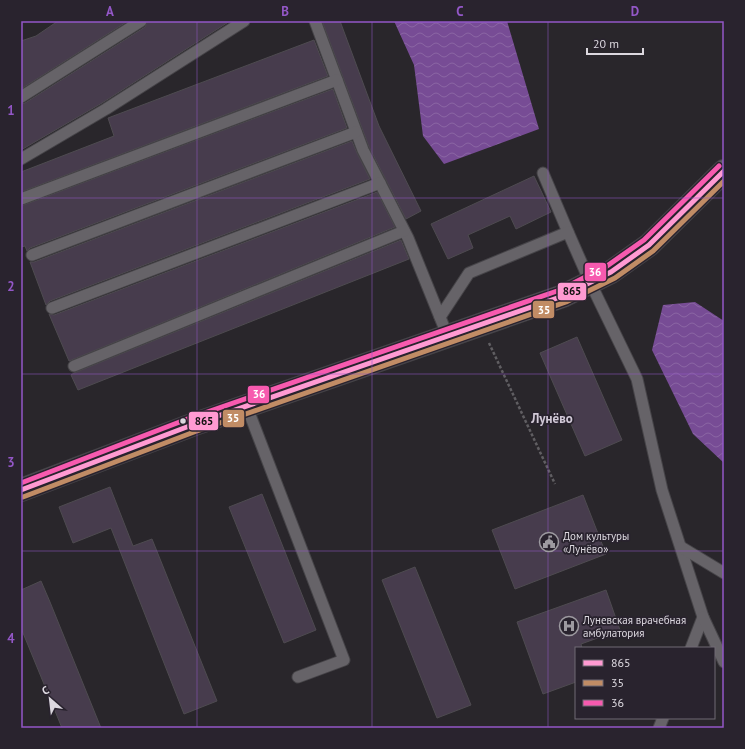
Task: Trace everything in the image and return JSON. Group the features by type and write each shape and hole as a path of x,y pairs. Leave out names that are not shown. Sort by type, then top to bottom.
{"street":[{"path":"21,490 192,425 247,407 444,327 481,325 563,296 611,272 649,245 723,173"}],"lane":[{"path":"21,97 141,21"},
{"path":"21,159 106,109 244,21"},
{"path":"315,21 363,150 404,231 444,327"},
{"path":"21,199 337,80"},
{"path":"32,255 356,132"},
{"path":"543,173 590,282 637,379 662,490 704,617 724,662"},
{"path":"52,308 380,183"},
{"path":"74,366 404,231"},
{"path":"444,327 469,272 568,232"},
{"path":"247,407 344,660 298,677"},
{"path":"681,547 724,573"},
{"path":"691,647 704,617"}],"path":[{"path":"481,325 555,484"}],"water":[{"path":"394,21 507,21 539,129 444,164 423,136 414,65"},
{"path":"695,302 724,321 724,463 693,434 652,350 663,305"}],"building":[{"path":"58,21 128,21 21,89 21,41 36,36"},
{"path":"148,21 230,21 102,103 21,150 21,104 25,103 145,27"},
{"path":"322,21 340,21 379,126 421,211 406,219 369,147"},
{"path":"314,40 328,76 21,192 21,172 114,136 108,118"},
{"path":"333,89 347,128 30,248 27,251 25,246 21,247 21,206"},
{"path":"352,141 370,179 50,301 46,305 30,262 34,262"},
{"path":"534,176 551,212 516,229 510,216 468,235 473,248 448,259 431,224"},
{"path":"377,192 395,227 69,361 49,314 54,315"},
{"path":"401,240 409,259 78,390 71,375 74,373"},
{"path":"577,337 622,440 585,456 540,353"},
{"path":"110,487 133,546 152,539 217,701 184,714 111,528 73,543 59,507"},
{"path":"262,494 316,630 284,643 229,507"},
{"name":"Дом культуры «Лунёво»","path":"583,495 606,554 515,589 492,530"},
{"path":"415,567 471,705 437,718 382,580"},
{"path":"41,581 101,728 62,728 21,628 21,590"},
{"path":"606,590 620,630 581,644 582,647 575,647 575,682 543,694 517,622"}],"transit line":[{"name":"36","path":"21,483 190,418 560,290 607,266 644,240 719,166"},
{"name":"865","path":"21,490 192,425 563,296 611,272 649,245 724,171"},
{"name":"35","path":"23,497 194,432 566,302 615,278 653,251 724,181"}],"place":[{"name":"Дом культуры «Лунёво»","path":"549,542"},
{"name":"Луневская врачебная амбулатория","path":"569,626"}],"district":[{"name":"Лунёво","path":"552,418"}]}
